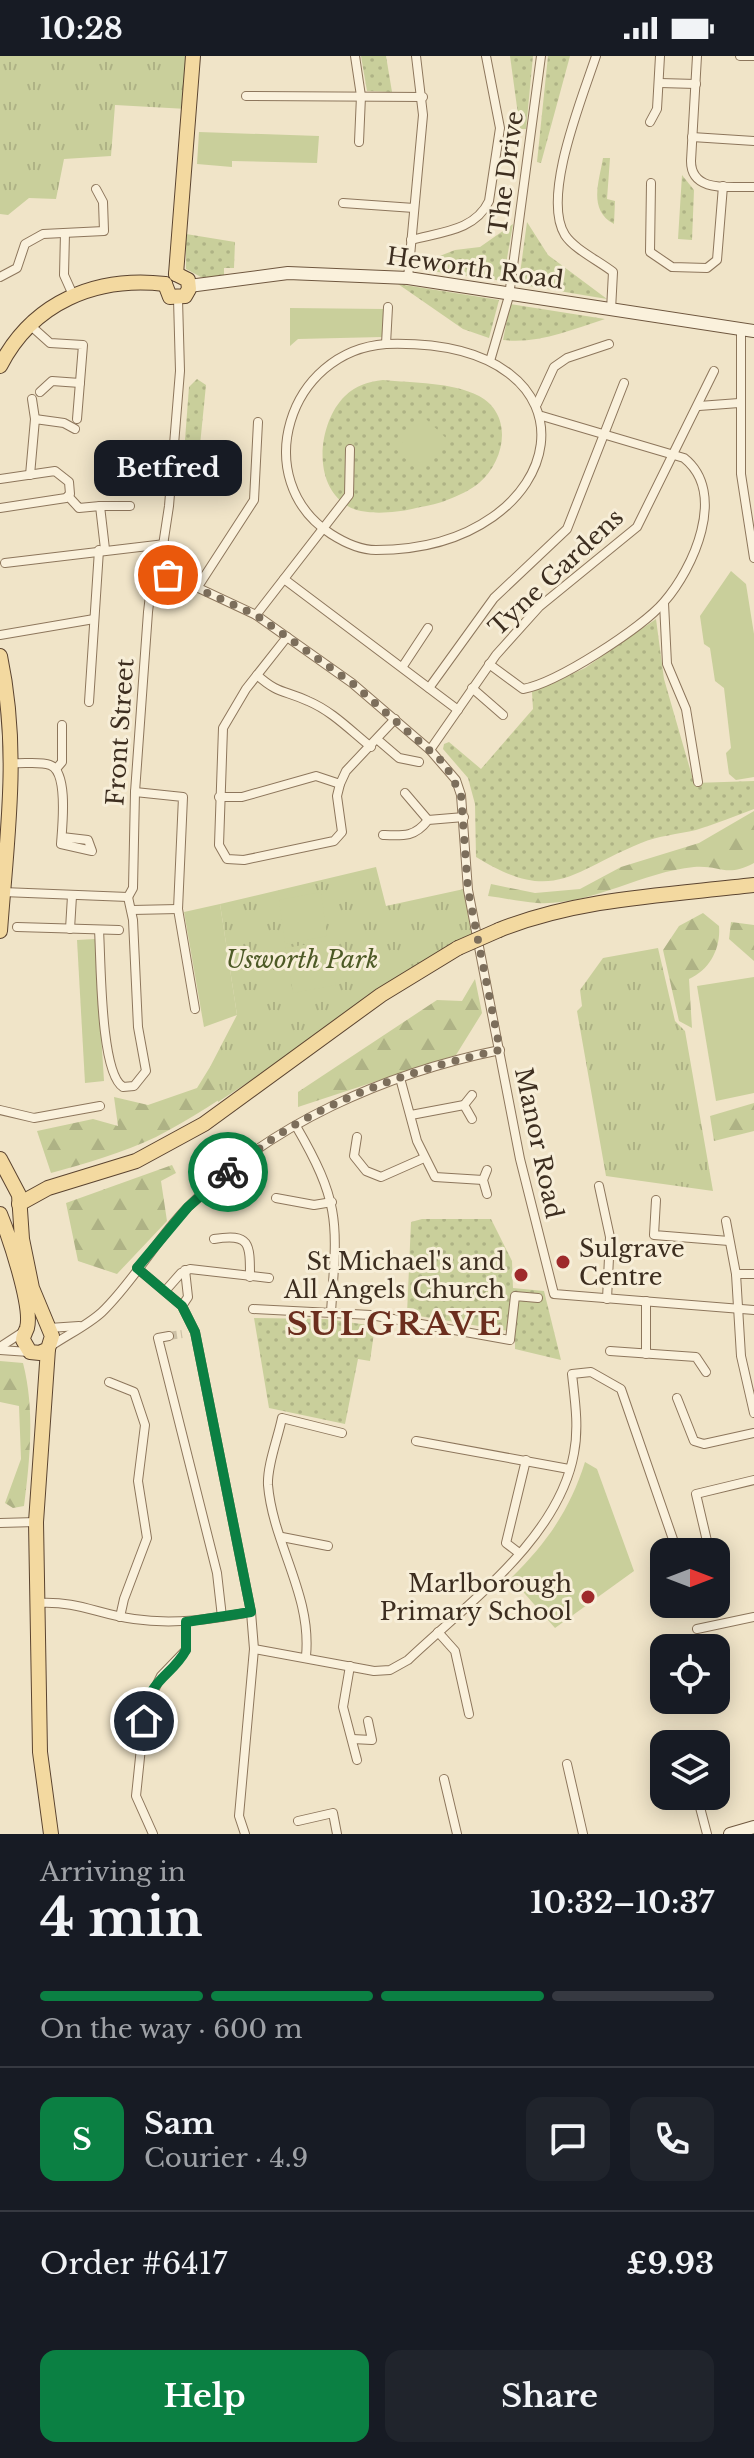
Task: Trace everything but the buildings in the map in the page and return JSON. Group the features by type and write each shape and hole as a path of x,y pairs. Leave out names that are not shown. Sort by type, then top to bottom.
{"main road":[{"path":"0,366 31,326 73,295 121,281 170,279 185,277 189,286 185,296 178,299 167,294 170,279 193,56"},
{"path":"0,656 12,763 12,816 0,929"},
{"path":"41,1350 23,1340 26,1330 15,1254 0,1214 14,1212 19,1204 48,1188 136,1161 204,1124 381,995 458,948 499,930 532,917 607,903 754,885"},
{"path":"0,1159 9,1187 19,1204 32,1288 52,1336 41,1350 45,1387 36,1522 42,1778 51,1834"},
{"path":"9,1187 48,1188"},
{"path":"26,1330 39,1324 47,1328"}],"street":[{"path":"355,56 361,96 359,142"},
{"path":"408,278 423,97 416,56"},
{"path":"411,240 466,226 484,212 489,201 500,128 486,56"},
{"name":"The Drive","path":"490,361 509,296 541,56"},
{"path":"596,56 569,139 556,212 569,240 613,272 611,310"},
{"path":"650,122 657,109 660,56"},
{"path":"697,56 692,137 694,176 705,185 754,187"},
{"path":"744,56 754,56"},
{"path":"660,83 696,84"},
{"path":"246,96 423,97"},
{"path":"692,137 748,137"},
{"path":"640,192 650,188 650,252 672,267 707,268 717,260 720,248 723,186"},
{"path":"0,277 17,268 25,244 43,234 104,231 103,202 96,189"},
{"path":"343,203 414,208"},
{"path":"65,233 64,275 73,295"},
{"name":"Heworth Road","path":"189,286 288,273 408,278 509,296 747,330"},
{"name":"Front Street","path":"128,897 133,888 135,792 149,603 154,578 162,571 160,565 165,544 180,371 178,299"},
{"path":"386,344 388,307"},
{"path":"31,326 50,343 83,345 77,419"},
{"path":"747,330 739,403 754,558"},
{"path":"386,344 434,348 490,361 512,372 537,404 542,416 540,448 530,477 509,505 482,526 443,543 375,550 357,547 322,528 305,513 293,491 288,437 293,409 311,380 335,361 358,350 386,344"},
{"path":"537,404 544,395 554,367 567,358 609,344"},
{"name":"Tyne Gardens","path":"430,750 489,664 539,607 637,527 714,371"},
{"path":"40,392 52,381 80,383"},
{"path":"429,688 494,598 567,529 606,437 624,383"},
{"path":"30,475 35,419 32,399"},
{"path":"699,406 739,403"},
{"path":"489,664 523,689 594,656 664,603 695,551 705,505 692,466 675,455 542,416"},
{"path":"35,419 64,423 75,429"},
{"path":"197,588 254,500 258,422"},
{"path":"256,615 349,495 350,449"},
{"path":"0,479 62,473 69,482 68,496 79,508 130,506"},
{"path":"0,508 68,496"},
{"path":"89,702 94,619 104,549 100,506"},
{"path":"5,563 165,544"},
{"name":"Manor Road","path":"162,571 256,615 287,637 395,719 430,750 456,780 464,817 468,890 528,1195 554,1294 754,1310"},
{"path":"284,579 458,710"},
{"path":"664,603 667,664 686,709 698,782"},
{"path":"0,635 94,619"},
{"path":"403,666 428,628"},
{"path":"287,637 257,675 223,728 219,845 227,859 244,860 334,841 342,832 337,796 346,771 395,719"},
{"path":"257,675 275,691 308,701 399,758 419,762"},
{"path":"472,688 503,715"},
{"path":"56,769 62,762 62,725"},
{"path":"12,763 50,765 56,769 63,789 62,837"},
{"path":"219,797 242,797 316,776 340,784"},
{"path":"135,792 183,797 178,909 195,1009"},
{"path":"405,793 428,820"},
{"path":"428,820 464,817"},
{"path":"383,835 419,833 428,820"},
{"path":"3,892 128,897 132,910 136,1009 144,1077 128,1087 117,1083 114,1077 104,1019 99,930"},
{"path":"70,929 72,896"},
{"path":"132,910 178,909"},
{"path":"17,927 119,930"},
{"path":"0,1349 41,1350 80,1326 112,1301 188,1207 215,1182 296,1126 400,1078 500,1050"},
{"path":"400,1078 424,1158 435,1177 483,1180"},
{"path":"411,1115 464,1105 472,1095"},
{"path":"464,1105 472,1119"},
{"path":"0,1110 34,1118 100,1106"},
{"path":"296,1126 320,1170 332,1202 337,1232 331,1312"},
{"path":"357,1137 354,1156 366,1171 381,1177 424,1158"},
{"path":"487,1170 483,1180 487,1194"},
{"path":"599,1186 610,1237 607,1299"},
{"path":"276,1198 314,1205 332,1202"},
{"path":"656,1200 654,1235 729,1241"},
{"path":"726,1221 736,1274 741,1356 752,1385 754,1413"},
{"path":"214,1239 237,1235 243,1238 250,1252 250,1277"},
{"path":"137,1268 182,1306 195,1332 251,1612 254,1649 239,1816 245,1834"},
{"path":"166,1290 185,1270 216,1270 269,1278"},
{"path":"182,1306 188,1297 185,1270"},
{"path":"736,1274 754,1274"},
{"path":"253,1309 371,1315 510,1340 515,1296 538,1298"},
{"path":"646,1301 646,1354"},
{"path":"47,1328 80,1326"},
{"path":"0,1349 26,1330"},
{"path":"182,1334 195,1332"},
{"path":"169,1336 158,1338 217,1573 222,1617"},
{"path":"610,1351 696,1357 706,1372"},
{"path":"254,1649 390,1670 408,1660 538,1535 569,1469 577,1425 572,1374 591,1372 621,1389 673,1538"},
{"path":"109,1382 134,1392 145,1425 138,1481 147,1538 120,1617"},
{"path":"677,1398 694,1441 704,1444 754,1433"},
{"path":"306,1656 308,1636 302,1603 268,1483 282,1418 342,1433"},
{"path":"416,1441 569,1469"},
{"path":"519,1553 506,1543 526,1460"},
{"path":"706,1538 696,1494 754,1480"},
{"path":"0,1523 36,1522"},
{"path":"282,1537 328,1546"},
{"path":"38,1603 80,1604 120,1617 186,1622 251,1612"},
{"path":"697,1629 754,1617"},
{"path":"153,1834 136,1796 145,1709 161,1676 186,1650 186,1622"},
{"path":"438,1632 455,1651 469,1714"},
{"path":"350,1666 343,1707 357,1760"},
{"path":"352,1739 372,1740 368,1721"},
{"path":"567,1764 583,1834"},
{"path":"444,1779 457,1834"},
{"path":"701,1810 707,1834"},
{"path":"298,1821 333,1813 337,1834"},
{"path":"730,1834 754,1827"}],"green space":[{"path":"0,56 188,56 187,109 115,105 111,156 64,159 56,199 29,198 8,215 0,214"},
{"path":"361,56 386,56 392,92 367,91"},
{"path":"510,56 533,56 526,129 520,129"},
{"path":"548,56 570,56 541,163 537,162"},
{"path":"199,132 319,136 317,163 232,161 232,167 197,164"},
{"path":"603,158 610,158 607,199 615,201 614,224 606,218 598,203"},
{"path":"682,175 694,190 692,240 678,239"},
{"path":"527,222 548,255 607,299 523,285 519,281"},
{"path":"513,224 503,281 424,270 427,261 455,250 480,247"},
{"path":"186,234 235,242 234,268 224,268 224,277 201,277 186,269"},
{"path":"398,284 499,300 489,338 463,329"},
{"path":"510,304 605,319 542,338 503,340"},
{"path":"290,308 384,309 382,337 298,339 290,346"},
{"path":"197,379 206,385 200,445 190,449 185,440 189,387"},
{"path":"383,380 457,388 490,404 501,426 502,438 500,451 488,474 464,493 438,503 387,512 369,512 346,505 327,482 323,467 329,420 349,392"},
{"path":"425,418 449,441 419,472 396,449"},
{"path":"731,571 746,584 754,634 754,777 736,780 729,774 726,753 731,748 724,688 715,681 710,648 704,644 700,616"},
{"path":"656,619 664,679 694,783 754,781 754,809 696,830 648,841 561,879 525,879 476,857 475,804 468,778 443,749 444,744 449,742 481,769 533,709 532,692 585,668"},
{"path":"754,811 754,863 737,870 694,867 674,870 557,903 488,896 491,884 535,893 580,889 621,867 699,843"},
{"name":"Usworth Park","path":"376,867 386,906 464,889 477,931 218,1102 210,1067 237,1015 220,904"},
{"path":"321,892 327,936 285,944 279,900"},
{"path":"220,904 237,1015 204,1027 184,912"},
{"path":"703,913 719,926 719,934 713,957 703,970 689,979 692,1028 679,1021 663,950 679,926"},
{"path":"731,922 754,925 754,961 729,939"},
{"path":"95,939 104,1081 85,1083 77,940"},
{"path":"327,941 336,985 293,993 285,948"},
{"path":"658,948 675,1021 685,1031 713,1191 606,1176 577,1011 582,1006 580,990 603,958"},
{"path":"754,977 754,1093 716,1101 697,986"},
{"path":"475,979 482,1013 456,1055 298,1107 298,1092 437,1000 462,1001"},
{"path":"326,1023 179,1125 130,1148 51,1173 37,1131 93,1119 118,1126 114,1097 148,1105 197,1088 210,1067 241,1039"},
{"path":"754,1103 754,1131 714,1141 710,1116"},
{"path":"172,1165 176,1173 161,1181 167,1221 117,1274 78,1261 66,1203"},
{"path":"422,1219 491,1219 512,1261 513,1288 544,1291 561,1360 515,1349 515,1332 407,1314 411,1222"},
{"path":"254,1318 326,1319 375,1326 370,1361 358,1359 345,1424 269,1408"},
{"path":"0,1361 23,1363 29,1399 29,1452 24,1506 13,1508 5,1503 21,1459 19,1406 0,1402"},
{"path":"585,1462 597,1469 634,1571 555,1628 511,1578 556,1525 572,1496"}],"tunnel":[{"path":"169,1336 182,1334"}],"way so far":[{"path":"168,575 256,615 352,683 445,764 456,780 461,795 468,890 500,1050 400,1078 346,1101 283,1132 228,1172"}],"place":[{"name":"Betfred","path":"168,575"},
{"name":"Sulgrave Centre","path":"563,1262"},
{"name":"St Michael's and All Angels Church","path":"521,1275"},
{"name":"Marlborough Primary School","path":"588,1597"}],"district":[{"name":"SULGRAVE","path":"395,1324"}],"route":[{"path":"144,1721 147,1700 161,1676 186,1650 186,1622 251,1612 199,1343 182,1306 137,1268 188,1207 228,1172"}]}
